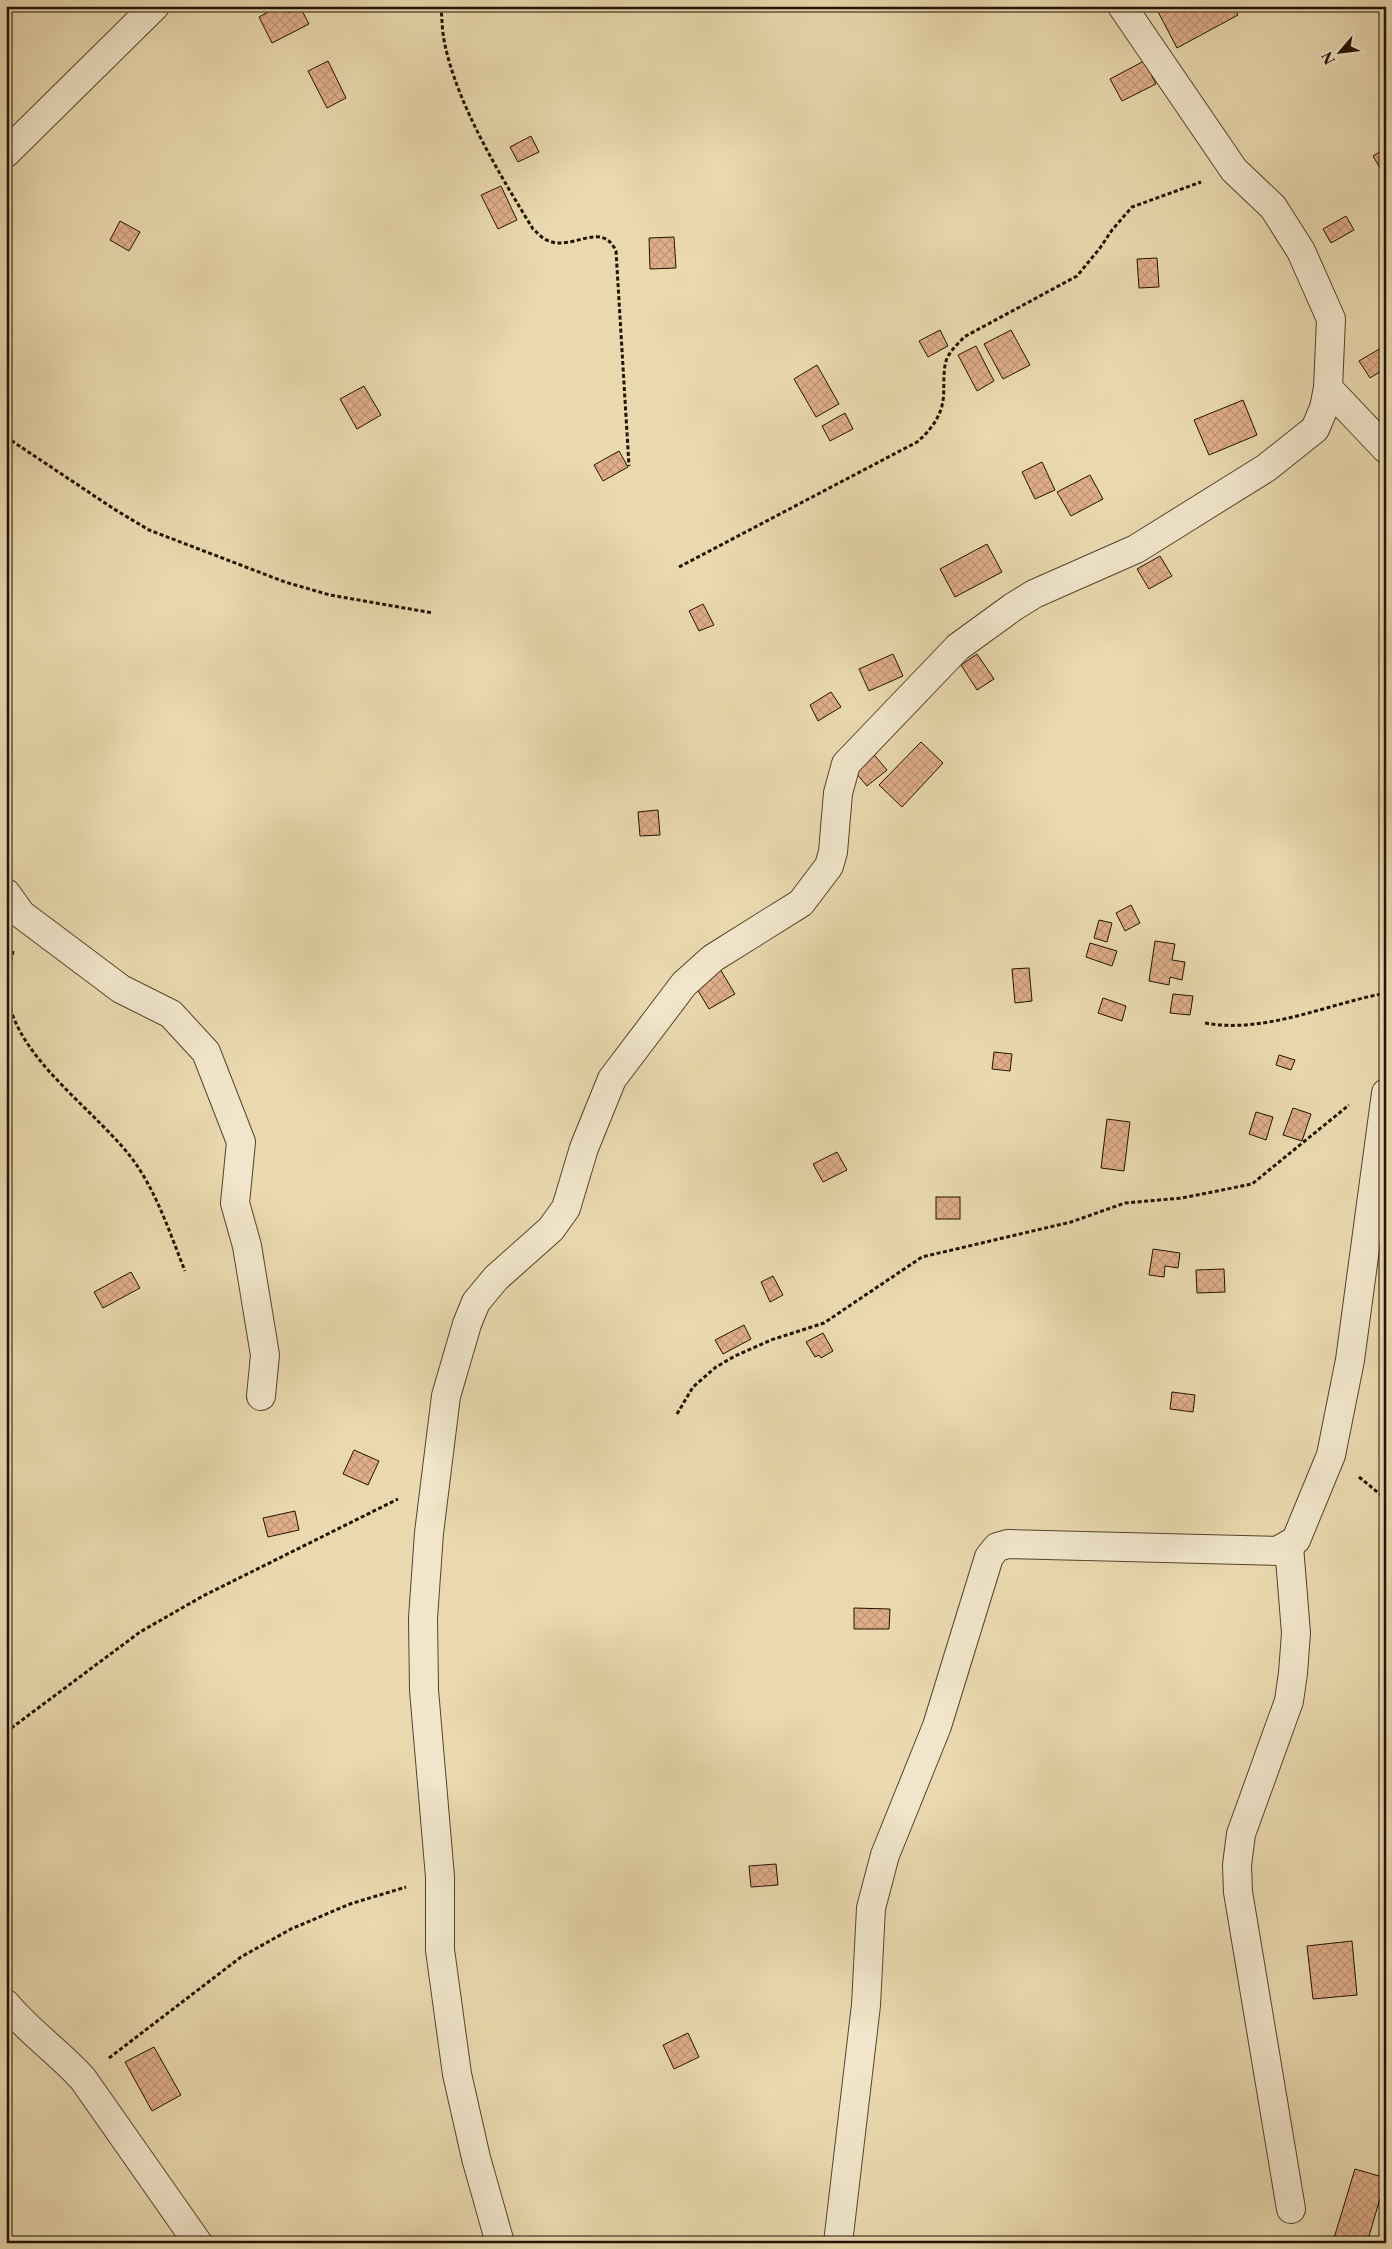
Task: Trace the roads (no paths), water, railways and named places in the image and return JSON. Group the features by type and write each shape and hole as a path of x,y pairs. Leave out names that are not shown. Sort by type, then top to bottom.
{"street":[{"path":"6,153 155,6"},
{"path":"500,2243 476,2158 457,2074 440,1950 440,1876 424,1690 423,1618 446,1396 467,1324 476,1302 496,1278 551,1229 566,1208 584,1148 612,1079 684,984 713,958 801,903 829,866 833,852 838,793 846,764 958,647 1034,594 1136,548 1266,468 1315,429 1324,408 1328,388 1331,319 1301,251 1273,207 1234,170 1122,6"},
{"path":"1328,388 1386,449"},
{"path":"14,903 121,989 170,1014 206,1052 241,1142 235,1203 247,1246 265,1355 262,1396"},
{"path":"838,2243 866,2005 871,1908 885,1856 937,1726 989,1557 993,1551 1003,1544 1277,1550 1289,1546 1296,1540 1331,1455 1350,1360 1386,1093"},
{"path":"1289,1546 1296,1633 1289,1701 1241,1834 1238,1892 1291,2209"},
{"path":"6,2004 18,2019 68,2061 83,2079 198,2243"}]}
